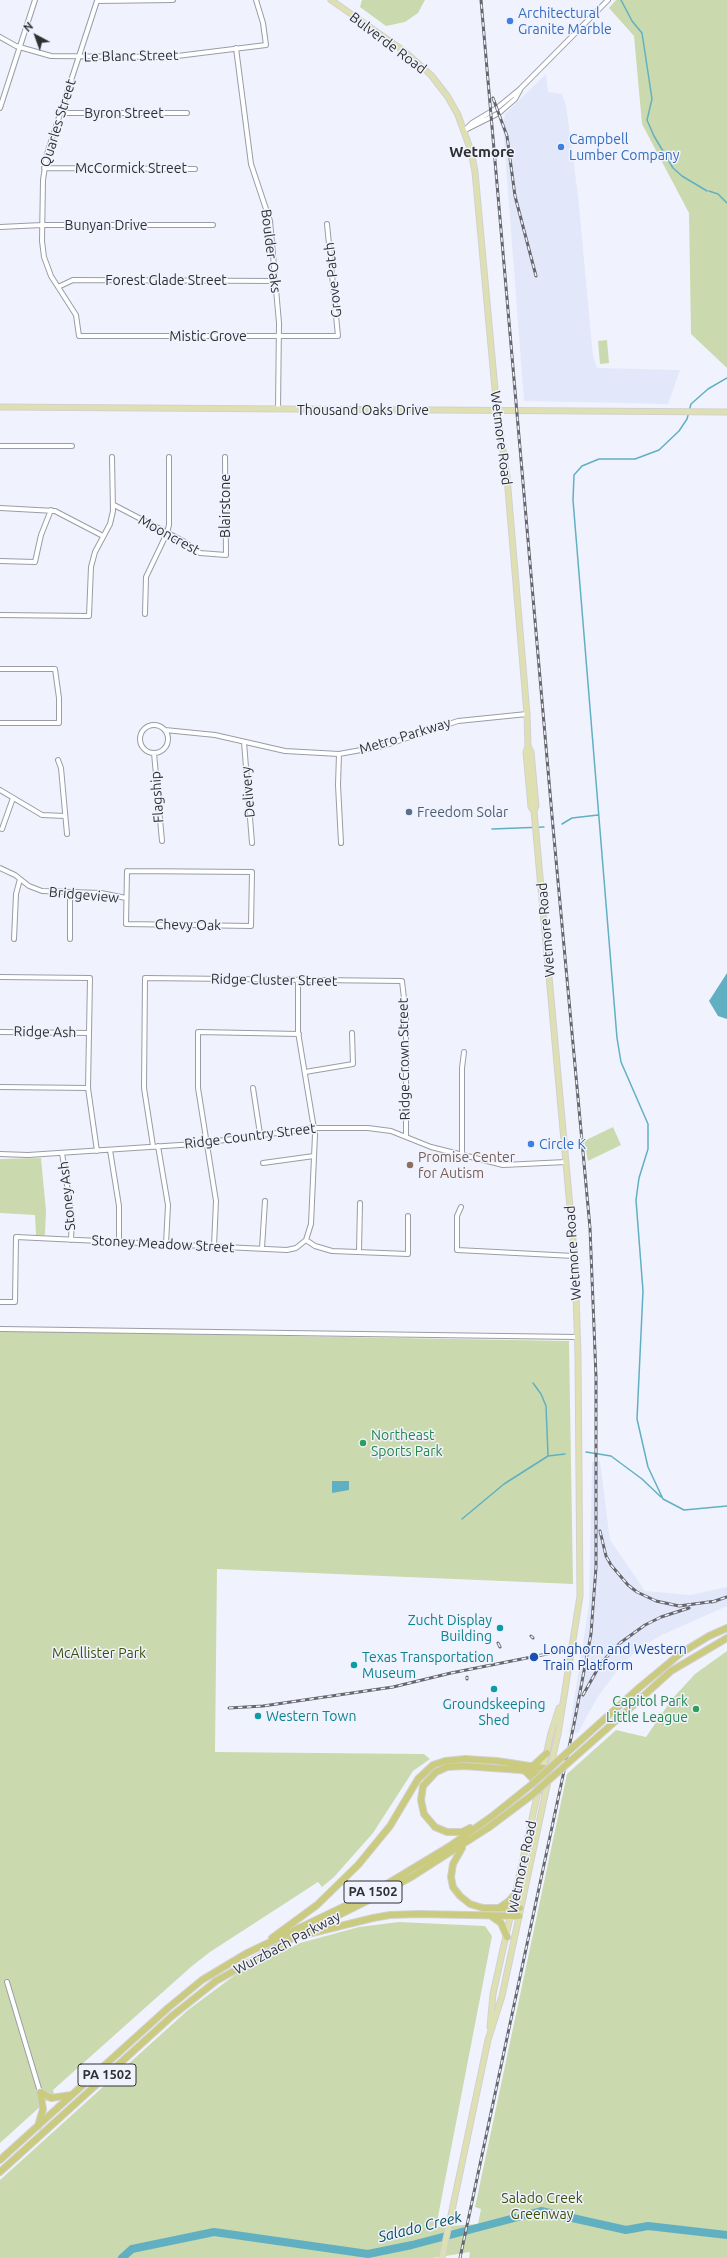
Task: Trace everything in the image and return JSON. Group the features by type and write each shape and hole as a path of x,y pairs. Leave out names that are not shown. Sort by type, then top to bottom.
{"highway":[{"name":"Wurzbach Parkway","path":"0,2160 186,1992 214,1972 247,1953 372,1893 450,1846 491,1817 537,1780 640,1687 681,1653 709,1636 727,1628"},
{"name":"Wurzbach Parkway","path":"0,2172 194,1998 237,1968 370,1900 465,1844 532,1795 671,1671 727,1638"},
{"path":"534,1765 547,1753"},
{"path":"247,1953 307,1913 338,1887 379,1840 418,1779 433,1765 445,1760 465,1759 534,1765 547,1768"},
{"path":"491,1817 462,1832 450,1833 439,1829 429,1821 421,1807 423,1786 436,1772 447,1767 524,1770 546,1775"},
{"path":"524,1770 536,1782 539,1791"},
{"path":"465,1844 453,1864 451,1877 453,1887 460,1896 470,1904 483,1908 520,1908"},
{"path":"499,1908 508,1902 517,1892"},
{"path":"290,1940 332,1927 390,1915 519,1916"},
{"path":"490,1915 501,1923 506,1937"},
{"path":"40,2092 51,2098 72,2095"},
{"path":"38,2126 43,2109 40,2092"}],"main road":[{"name":"Bulverde Road","path":"331,0 420,64 448,97 464,131"},
{"name":"Wetmore Road","path":"464,131 475,172 497,411 507,477 527,714 528,746 531,752 536,806 534,811 574,1256 580,1589 558,1734 547,1768"},
{"name":"Thousand Oaks Drive","path":"0,407 727,412"},
{"name":"Wetmore Road","path":"442,2258 488,2040 502,1996 546,1775 547,1753 563,1695"},
{"name":"Wetmore Road","path":"488,2040 493,1994 539,1791 546,1775"}],"street":[{"path":"0,108 35,0"},
{"path":"97,1 173,0"},
{"name":"Le Blanc Street","path":"0,38 20,47 51,56 169,57 266,45 256,0"},
{"path":"464,131 499,113 608,0"},
{"name":"Quarles Street","path":"78,336 76,315 51,276 44,257 42,225 44,168 97,1"},
{"name":"Boulder Oaks","path":"236,48 248,149 255,178 269,212 280,337 278,409"},
{"name":"Byron Street","path":"61,113 187,113"},
{"name":"McCormick Street","path":"44,168 195,169"},
{"name":"Grove Patch","path":"327,224 338,336"},
{"name":"Bunyan Drive","path":"0,227 42,225 213,225"},
{"name":"Forest Glade Street","path":"58,287 73,280 276,281"},
{"name":"Mistic Grove","path":"78,336 338,336"},
{"path":"0,446 72,446"},
{"path":"0,615 90,616 90,567 111,520 114,505 112,457"},
{"path":"145,614 146,577 167,533 170,516 168,457"},
{"name":"Blairstone","path":"225,457 226,555"},
{"name":"Mooncrest","path":"114,505 188,544 200,553 226,555"},
{"path":"0,508 51,510 103,536"},
{"path":"0,561 35,562 41,535 51,510"},
{"path":"0,669 56,669 59,698 59,723 0,723"},
{"name":"Metro Parkway","path":"165,730 215,735 285,751 339,754 383,746 458,721 527,714"},
{"name":"Flagship","path":"155,725 165,730 168,739 165,747 154,753 146,750 141,744 141,732 147,726 155,725"},
{"name":"Delivery","path":"244,742 252,843"},
{"name":"Flagship","path":"154,753 162,841"},
{"path":"339,754 338,785 341,843"},
{"path":"58,760 61,768 67,834"},
{"path":"0,790 42,815 66,816"},
{"path":"2,829 13,798"},
{"name":"Bridgeview","path":"0,868 10,872 29,886 42,891 101,893 126,898"},
{"name":"Chevy Oak","path":"127,871 252,872 251,926 126,924 126,898 127,871"},
{"path":"14,939 16,894 20,879"},
{"path":"70,893 70,939"},
{"path":"0,977 90,978 88,1088 97,1151"},
{"name":"Ridge Cluster Street","path":"156,1146 144,1088 145,978 402,981"},
{"path":"298,980 298,1034 314,1128 311,1224 306,1240 323,1249 408,1254 408,1216"},
{"name":"Ridge Crown Street","path":"402,981 406,1016 406,1137"},
{"name":"Ridge Ash","path":"0,1032 89,1033"},
{"path":"214,1246 216,1200 198,1081 198,1032 298,1034"},
{"path":"305,1072 353,1064 352,1033"},
{"path":"462,1155 462,1068 464,1052"},
{"path":"0,1087 88,1088"},
{"path":"253,1088 260,1134"},
{"name":"Ridge Country Street","path":"0,1154 97,1151 207,1143 260,1134 314,1128 368,1128 391,1132 462,1155 511,1166 566,1162"},
{"path":"156,1146 168,1205 166,1244"},
{"path":"110,1150 119,1206 119,1242"},
{"name":"Stoney Ash","path":"62,1153 72,1217 71,1240"},
{"path":"263,1163 314,1156"},
{"path":"262,1248 264,1201"},
{"path":"358,1252 360,1204"},
{"path":"460,1208 457,1216 457,1250 574,1256"},
{"name":"Stoney Meadow Street","path":"0,1302 15,1302 16,1237 290,1250 300,1246 306,1240"},
{"path":"0,1329 576,1337"},
{"path":"7,1982 40,2092"}],"shaded area":[{"path":"546,74 548,92 562,94 566,105 578,195 593,356 597,368 680,370 668,404 524,401 503,126 505,114"},
{"path":"600,1461 610,1540 645,1591 690,1595 727,1587 727,1606 662,1635 643,1646 623,1663 597,1698 578,1733 569,1732 589,1605 592,1462"}],"green space":[{"path":"362,0 425,0 418,13 405,22 386,26 360,7"},
{"path":"616,0 727,0 727,368 691,334 689,213 642,124 634,36 609,8"},
{"path":"607,340 609,363 600,364 598,341"},
{"path":"613,1127 621,1145 588,1161 584,1141"},
{"path":"41,1158 46,1211 45,1235 36,1235 35,1215 0,1213 0,1159"},
{"name":"McAllister Park","path":"0,1331 569,1341 573,1584 217,1569 215,1752 424,1754 430,1759 413,1771 373,1833 334,1877 322,1887 318,1882 210,1952 192,1966 53,2090 54,2094 0,2143"},
{"name":"Salado Creek Greenway","path":"727,1651 727,2258 469,2258 470,2252 433,2258 0,2258 0,2180 188,2010 235,1975 300,1943 359,1927 399,1922 485,1926 492,1936 436,2227 478,2224 481,2209 475,2207 567,1774 616,1730 646,1737 672,1699 695,1674"}],"water":[{"path":"727,973 727,1019 718,1016 709,1001"},
{"path":"332,1481 349,1481 349,1490 332,1493"}],"waterway":[{"path":"621,0 632,21 642,33 652,99 647,120 654,136 673,168 682,176 707,191"},
{"path":"709,191 718,194 727,203"},
{"path":"727,378 708,389 691,404 687,419 679,431 659,450 635,459 599,459 582,466 574,475 573,500 617,1038 621,1062 648,1124 648,1149 639,1178 636,1200 643,1291 637,1419 648,1467 663,1499 684,1510 727,1506"},
{"path":"562,824 572,818 598,815"},
{"path":"492,829 544,827"},
{"path":"533,1383 541,1394 546,1406 548,1455"},
{"path":"586,1452 611,1456 642,1479 661,1497"},
{"path":"462,1519 504,1484 548,1456 565,1454"},
{"name":"Salado Creek","path":"122,2258 132,2249 214,2232 368,2254 412,2245 541,2211 626,2230 648,2226 727,2235"}],"railway":[{"path":"460,2258 574,1724 591,1634 596,1567 596,1377 590,1228 553,827 481,0"},
{"path":"493,98 507,136 515,196 536,276"},
{"path":"600,1531 606,1556 611,1565 628,1585 637,1592 656,1601 679,1606 716,1601"},
{"path":"712,1602 727,1597"},
{"path":"583,1695 601,1663 620,1643 645,1625 661,1617 689,1608"},
{"path":"498,1643 500,1647"},
{"path":"229,1708 263,1706 393,1687 451,1673 562,1651"}],"place":[{"name":"Architectural Granite Marble","path":"510,21"},
{"name":"Campbell Lumber Company","path":"561,147"},
{"name":"Freedom Solar","path":"409,812"},
{"name":"Circle K","path":"531,1144"},
{"name":"Promise Center for Autism","path":"410,1165"},
{"name":"Northeast Sports Park","path":"363,1443"},
{"name":"Zucht Display Building","path":"500,1628"},
{"name":"Longhorn and Western Train Platform","path":"534,1657"},
{"name":"Texas Transportation Museum","path":"354,1665"},
{"name":"Groundskeeping Shed","path":"494,1689"},
{"name":"Capitol Park Little League","path":"696,1709"},
{"name":"Western Town","path":"258,1716"}],"district":[{"name":"Wetmore","path":"482,152"}]}
